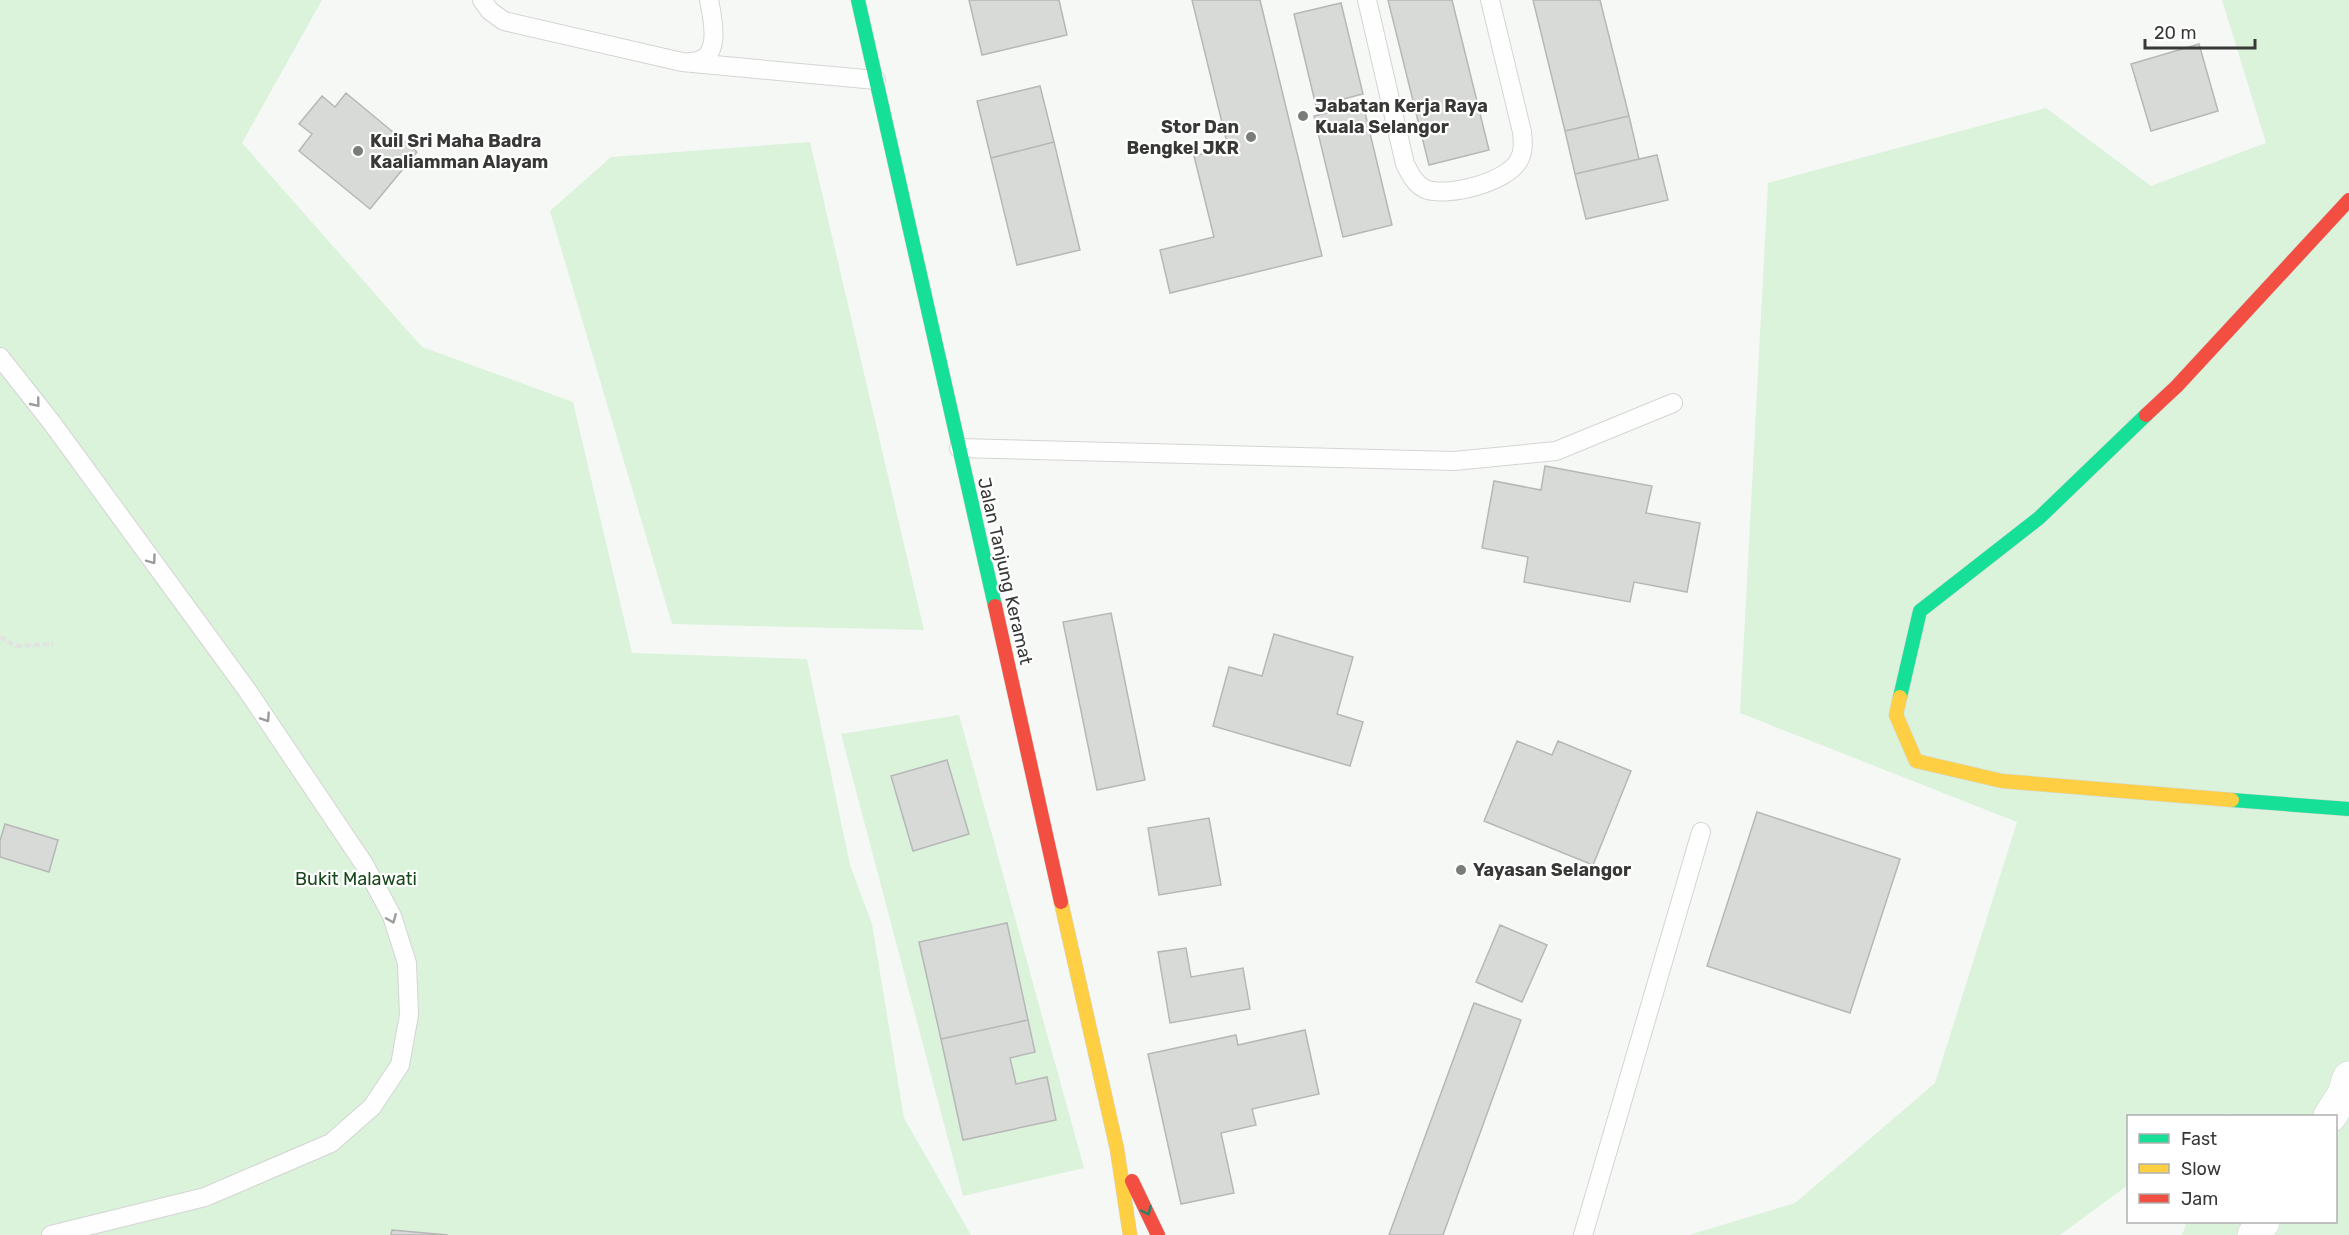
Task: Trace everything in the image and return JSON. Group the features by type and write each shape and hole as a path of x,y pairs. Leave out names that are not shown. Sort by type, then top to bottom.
{"street":[{"name":"Jalan Tanjung Keramat","path":"858,0 1118,1149"},
{"path":"2349,200 2177,386 2039,518 1920,611 1896,715 1916,761 2002,782 2349,809"},
{"path":"2331,1115 2344,1094 2349,1078"},
{"path":"1118,1149 1130,1235"},
{"path":"1118,1149 1158,1235"}],"lane":[{"path":"482,0 490,12 504,21 682,62 876,80"},
{"path":"682,62 695,62 707,55 714,44 715,31 709,0"},
{"path":"1367,0 1405,164 1412,178 1423,188 1438,193 1497,179 1510,172 1519,161 1524,147 1490,0"},
{"path":"0,357 52,423 253,699 364,864 392,916 407,963 409,1015 400,1065 372,1107 331,1143 205,1197 51,1235"},
{"path":"959,448 1454,461 1556,451 1673,403"},
{"path":"1583,1235 1701,832"}],"path":[{"path":"0,637 16,646 53,644"}],"green space":[{"name":"Bukit Malawati","path":"0,0 322,0 242,143 422,347 573,402 632,653 807,659 850,865 872,924 904,1118 971,1235 0,1235"},
{"path":"2222,0 2349,0 2349,1235 2182,1235 2187,1223 2337,1223 2337,1115 2229,1115 2230,1113 2226,1115 2127,1115 2127,1186 2060,1235 1689,1235 1795,1203 1935,1083 2017,822 1740,713 1768,183 2046,108 2151,186 2266,143"},
{"path":"810,142 924,630 672,624 550,211 611,157"},
{"path":"959,715 1084,1168 963,1196 841,734"}],"building":[{"path":"969,0 1059,0 1067,35 982,55"},
{"path":"1192,0 1260,0 1322,256 1170,293 1160,250 1214,237 1194,156 1228,147"},
{"path":"1388,0 1452,0 1489,150 1429,165"},
{"path":"1533,0 1600,0 1629,116 1565,131"},
{"path":"1341,3 1363,94 1316,106 1294,14"},
{"path":"2199,44 2218,111 2151,131 2131,64"},
{"path":"1040,86 1054,142 991,158 977,101"},
{"name":"Kuil Sri Maha Badra Kaaliamman Alayam","path":"346,93 417,152 370,209 299,151 312,134 299,124 322,96 335,107"},
{"path":"1363,104 1392,225 1343,237 1314,116"},
{"path":"1629,116 1639,159 1575,174 1565,131"},
{"path":"1054,142 1080,250 1017,265 991,158"},
{"path":"1657,155 1668,200 1586,219 1575,174"},
{"path":"1545,466 1652,486 1646,513 1700,523 1687,592 1634,582 1630,602 1524,582 1528,557 1482,548 1494,481 1541,490"},
{"path":"1111,613 1145,780 1097,790 1063,622"},
{"path":"1274,634 1353,657 1337,714 1363,722 1350,766 1213,726 1229,667 1262,676"},
{"path":"1517,741 1552,755 1558,741 1631,771 1593,865 1484,821"},
{"path":"947,760 969,834 913,851 891,776"},
{"path":"1757,812 1900,859 1850,1013 1707,966"},
{"path":"1209,818 1221,885 1159,895 1148,828"},
{"path":"5,824 58,840 49,872 0,857 0,841"},
{"path":"1007,923 1028,1020 941,1039 919,942"},
{"path":"1500,925 1547,945 1522,1002 1476,982"},
{"path":"1186,948 1191,977 1243,968 1250,1009 1170,1023 1158,952"},
{"path":"1474,1003 1521,1020 1443,1235 1389,1235"},
{"path":"1028,1020 1035,1052 1010,1058 1016,1084 1047,1077 1056,1120 963,1140 941,1039"},
{"path":"1305,1030 1319,1094 1252,1109 1256,1125 1221,1133 1234,1193 1181,1204 1148,1054 1236,1035 1238,1045"},
{"path":"392,1230 448,1235 391,1235"}],"traffic: fast":[{"path":"858,0 995,606"},
{"path":"1900,697 1920,611 2039,518 2146,415"},
{"path":"2232,800 2349,809"}],"traffic: slow":[{"path":"1900,697 1896,715 1916,761 2002,781 2232,800"},
{"path":"1061,902 1117,1149 1130,1235"}],"traffic: jam":[{"path":"2146,415 2177,386 2349,200"},
{"path":"995,606 1061,902"},
{"path":"1132,1181 1158,1235"}],"place":[{"name":"Jabatan Kerja Raya Kuala Selangor","path":"1303,116"},
{"name":"Stor Dan Bengkel JKR","path":"1251,137"},
{"name":"Kuil Sri Maha Badra Kaaliamman Alayam","path":"358,151"},
{"name":"Yayasan Selangor","path":"1461,870"}]}
